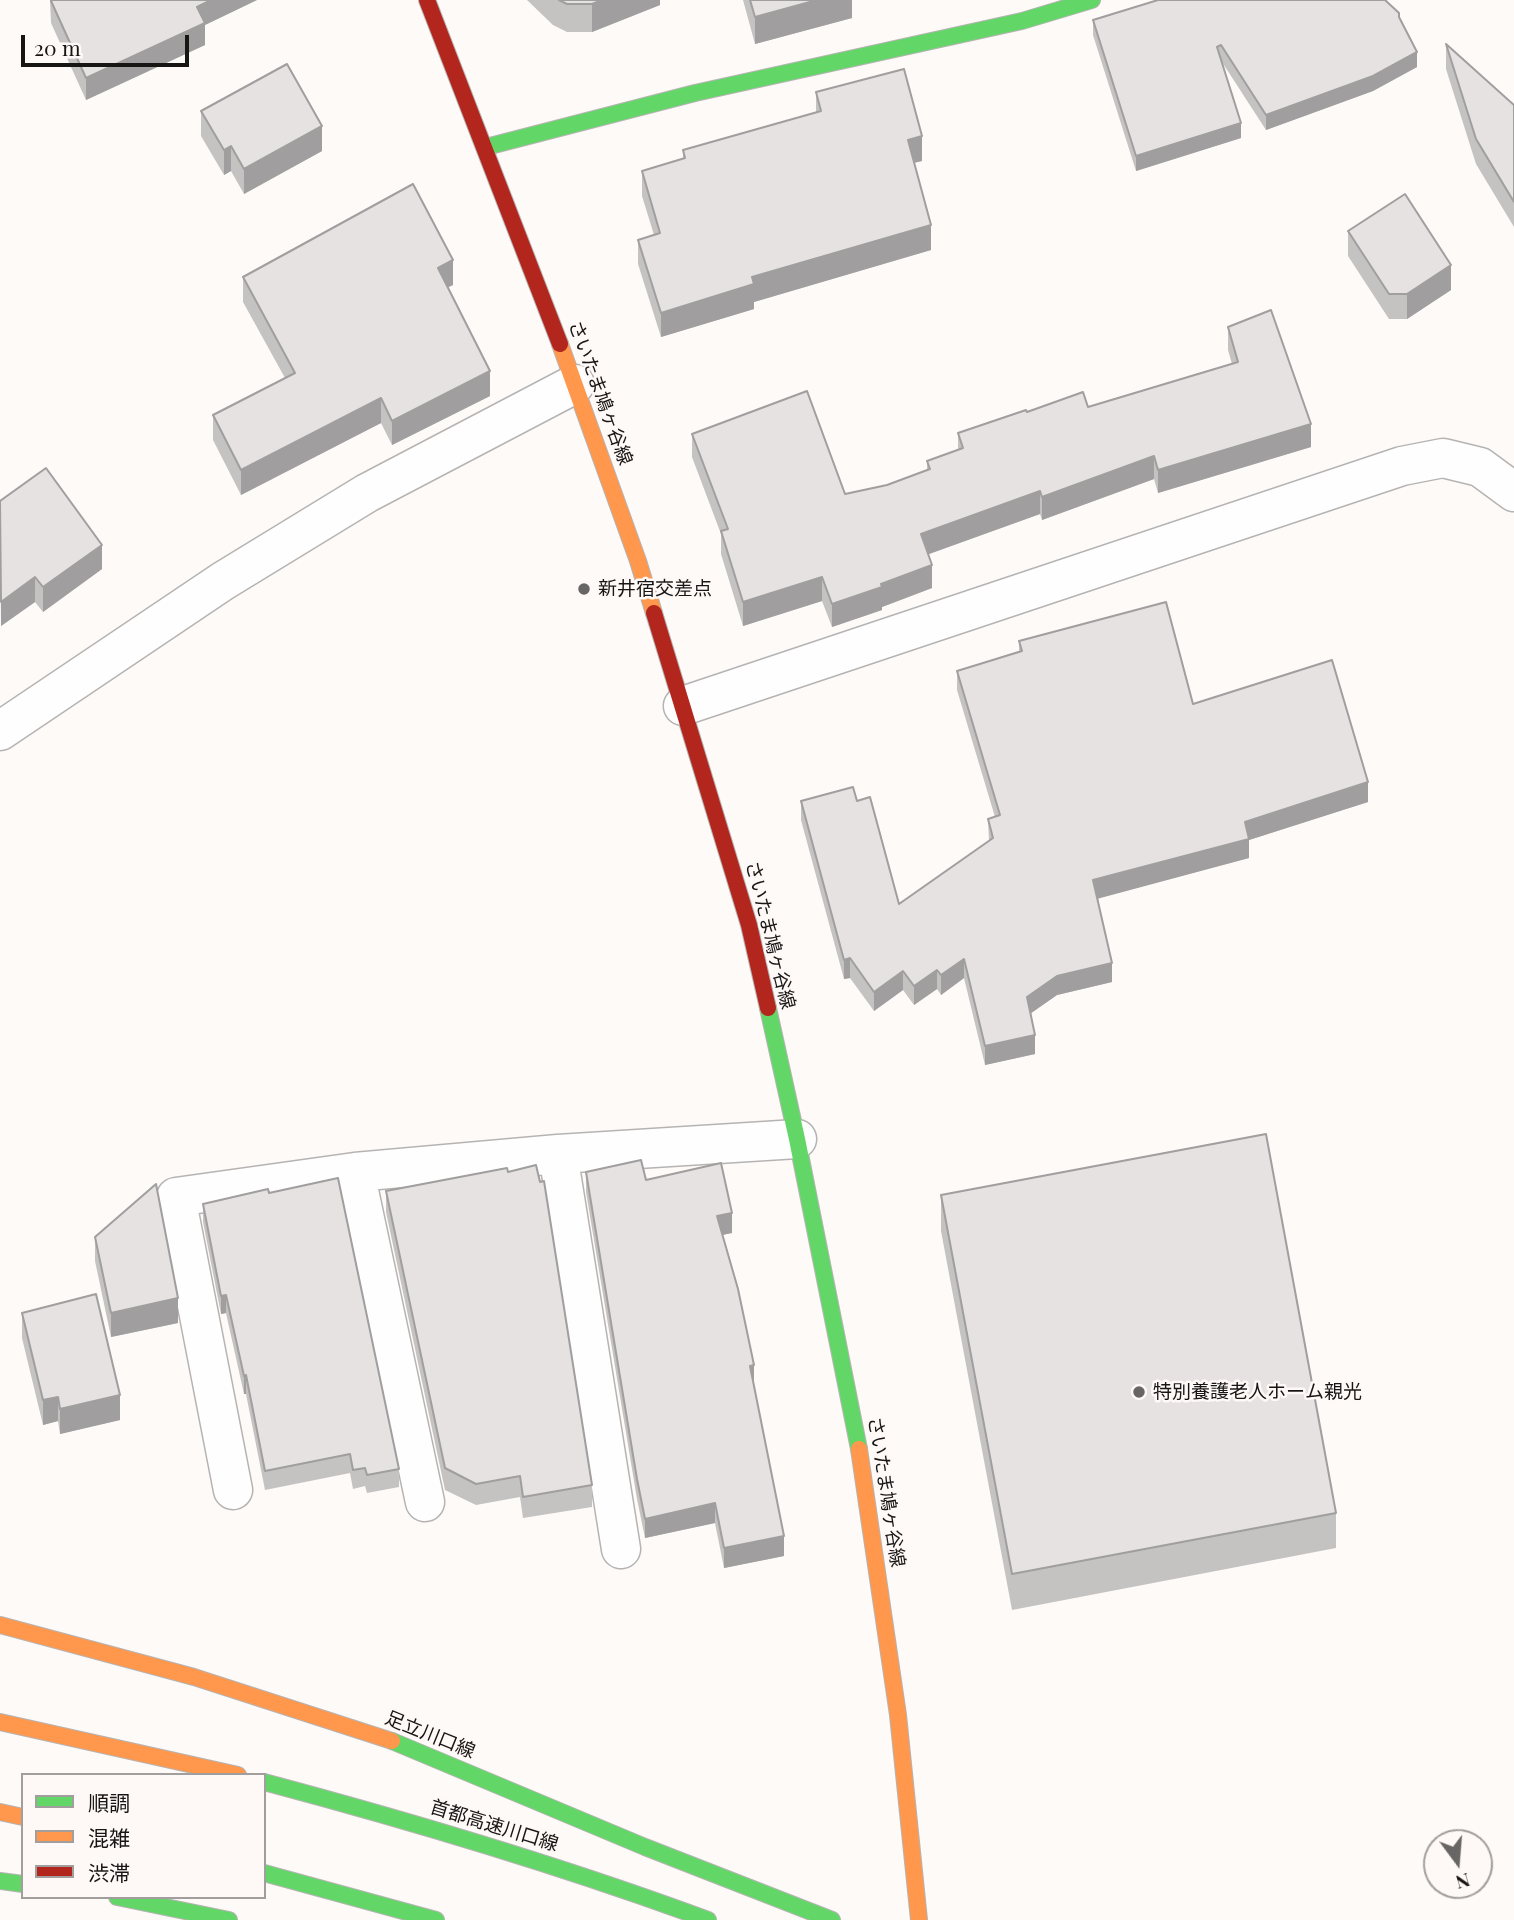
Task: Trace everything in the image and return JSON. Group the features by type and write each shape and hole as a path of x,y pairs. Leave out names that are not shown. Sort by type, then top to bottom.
{"main road":[{"name":"さいたま鳩ヶ谷線","path":"427,0 575,384 638,561 749,925 797,1139 856,1429 898,1715 919,1920"},
{"path":"486,148 695,93 1022,21 1092,0"},
{"name":"足立川口線","path":"0,1625 194,1677 377,1734 645,1847 832,1920"},
{"path":"0,1722 229,1773"},
{"name":"首都高速川口線","path":"266,1783 446,1832 639,1894 708,1920"},
{"path":"0,1812 21,1817"},
{"path":"266,1874 436,1920"},
{"path":"0,1881 21,1884"},
{"path":"130,1899 229,1920"}],"street":[{"path":"0,732 223,581 367,493 575,384"},
{"path":"683,706 1402,466 1443,458 1480,467 1514,492"},
{"path":"233,1490 176,1197 355,1172 558,1154 797,1139"},
{"path":"558,1154 621,1549"},
{"path":"355,1172 425,1502"}],"building":[{"path":"52,0 211,0 197,7 205,23 86,78"},
{"path":"559,0 602,0 592,4 567,4"},
{"path":"750,0 817,0 755,17"},
{"path":"1158,0 1385,0 1399,13 1417,52 1373,76 1266,115 1221,45 1217,47 1241,123 1136,156 1093,20"},
{"path":"1446,44 1514,105 1514,202 1476,139"},
{"path":"287,64 322,126 244,169 231,146 224,150 201,111"},
{"path":"904,69 922,136 908,140 931,225 752,277 754,284 661,313 638,240 660,233 642,171 685,158 683,150 821,111 816,92"},
{"path":"413,184 453,260 438,268 490,371 392,421 381,398 241,470 213,415 295,373 243,277"},
{"path":"1405,194 1451,265 1407,294 1389,294 1348,231"},
{"path":"1271,310 1311,424 1158,470 1154,456 1042,497 1040,491 921,534 932,565 881,584 882,587 832,604 822,577 743,602 721,531 728,529 692,434 807,391 845,494 887,485 930,469 927,461 963,448 958,433 1026,410 1027,412 1083,392 1088,407 1238,362 1228,327"},
{"path":"46,468 102,545 43,587 35,577 1,602 0,501"},
{"path":"1166,602 1193,704 1332,660 1368,782 1245,822 1249,839 1093,880 1112,963 1057,976 1027,997 1035,1035 985,1046 964,959 941,975 937,970 914,986 903,971 874,992 850,958 844,960 801,801 853,787 857,801 870,797 899,904 993,838 988,819 1000,815 957,671 1022,651 1019,641"},
{"name":"特別養護老人ホーム親光","path":"1266,1134 1336,1513 1012,1574 941,1195"},
{"path":"641,1160 646,1180 721,1163 732,1213 717,1216 738,1289 754,1365 750,1366 784,1536 724,1548 715,1503 645,1519 586,1172"},
{"path":"536,1165 540,1182 544,1181 592,1485 523,1497 520,1476 476,1484 445,1468 386,1191 507,1168 508,1172"},
{"path":"338,1178 399,1469 367,1475 365,1468 353,1470 350,1454 265,1471 246,1375 244,1376 226,1295 221,1296 203,1204 268,1189 269,1193"},
{"path":"156,1184 178,1298 111,1313 95,1237"},
{"path":"96,1294 120,1395 60,1409 58,1397 43,1400 22,1313"}],"traffic: fast":[{"path":"486,147 695,93 1022,21 1092,0"},
{"path":"768,1008 859,1449"},
{"path":"392,1741 645,1847 832,1920"},
{"path":"266,1783 488,1846 708,1920"},
{"path":"266,1874 436,1920"},
{"path":"0,1881 21,1884"},
{"path":"127,1899 229,1920"}],"traffic: slow":[{"path":"560,344 654,613"},
{"path":"859,1449 898,1715 919,1920"},
{"path":"0,1625 194,1677 392,1741"},
{"path":"0,1722 229,1773"},
{"path":"0,1812 21,1817"}],"traffic: jam":[{"path":"427,0 560,344"},
{"path":"654,613 749,925 768,1008"}],"place":[{"name":"新井宿交差点","path":"584,589"},
{"name":"特別養護老人ホーム親光","path":"1139,1392"}]}
